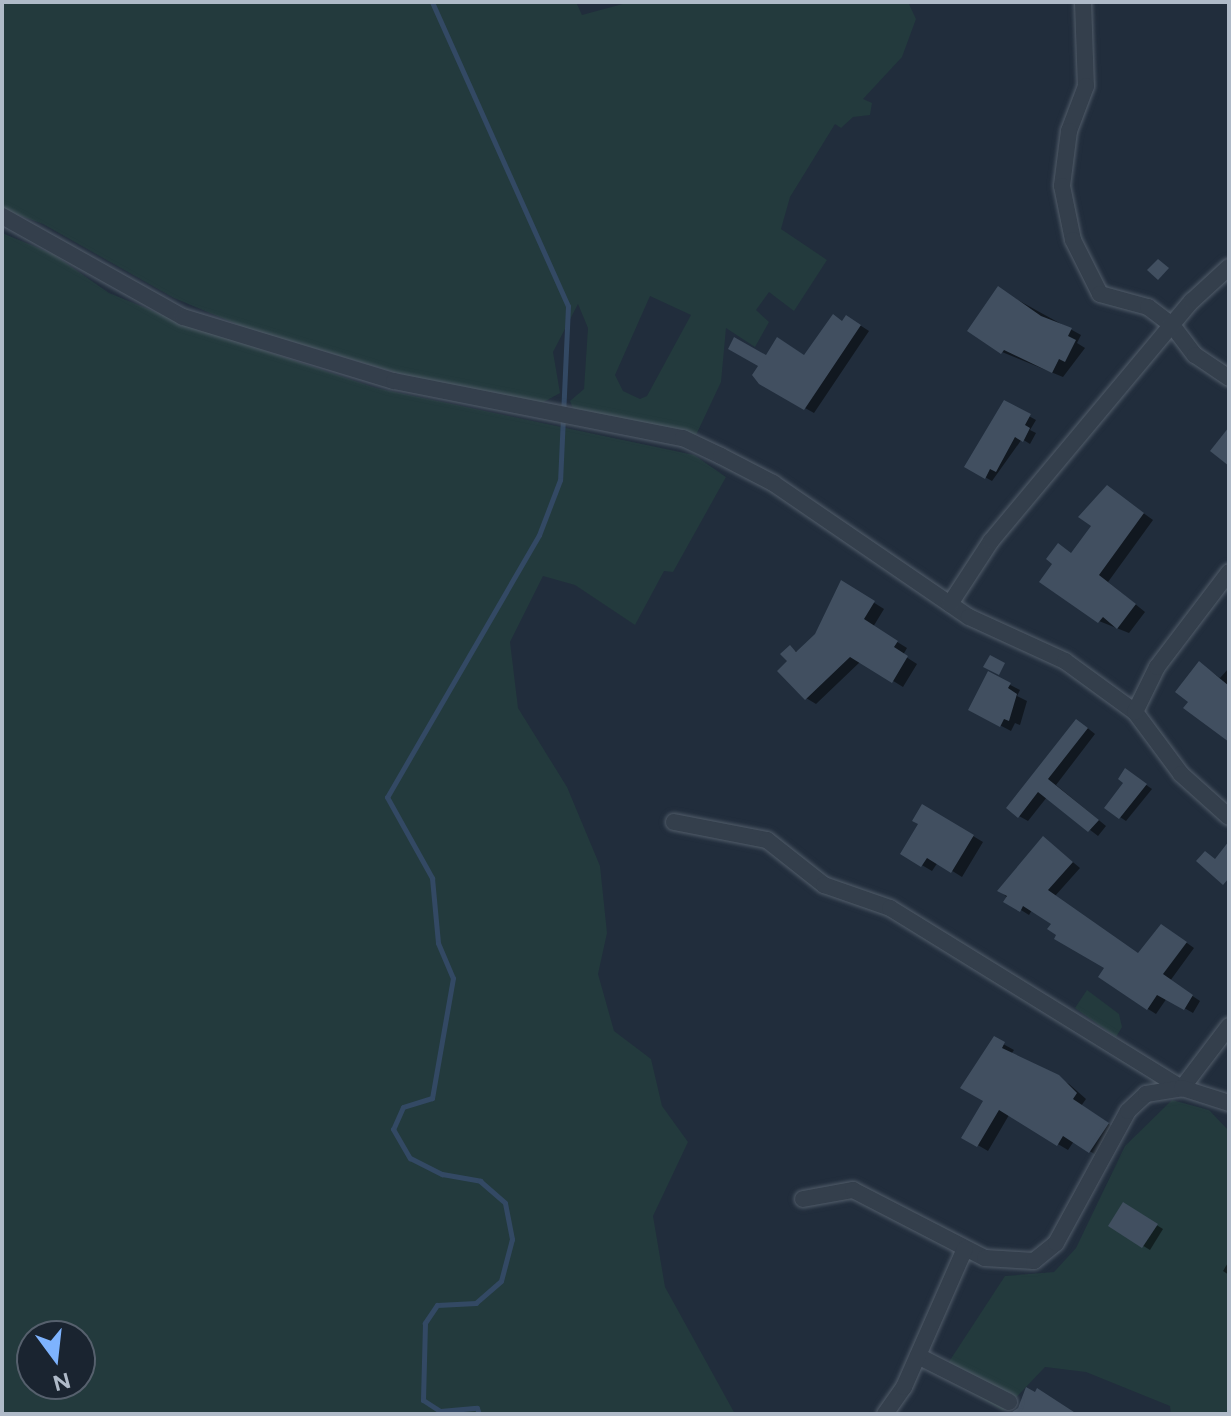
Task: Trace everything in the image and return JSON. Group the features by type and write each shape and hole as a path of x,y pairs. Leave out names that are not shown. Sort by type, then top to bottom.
{"street":[{"path":"1083,2 1086,86 1069,131 1062,186 1064,216 1100,294 1148,307 1172,325 1195,355 1229,378"},
{"path":"2,216 183,317 394,381 683,438 721,456 773,483 950,604 1065,661 1135,712 1181,774 1229,817"},
{"path":"950,604 991,541 1172,325 1229,267"},
{"path":"1135,712 1157,667 1229,572"},
{"path":"674,822 767,840 824,885 890,908 1182,1088 1229,1103"},
{"path":"803,1199 853,1190 965,1249 1007,1263 1046,1255 1069,1223 1128,1111 1146,1094 1182,1088 1229,1026"},
{"path":"885,1414 918,1356 965,1249"},
{"path":"918,1356 1009,1402"}],"green space":[{"path":"2,2 576,2 582,15 630,2 908,2 916,19 902,57 863,99 872,103 870,115 853,117 841,128 835,124 790,197 781,229 827,260 794,311 769,292 756,310 769,322 755,347 726,328 721,382 696,435 574,411 570,401 584,389 588,328 578,304 553,352 560,393 542,403 404,375 246,328 174,298 43,224 2,209","holes":["650,296 691,315 647,396 640,399 623,391 615,375"]},
{"path":"2,233 53,254 109,293 180,322 376,388 694,455 726,477 673,572 664,571 635,625 575,585 543,576 510,642 518,708 567,787 600,866 607,933 598,974 614,1031 651,1059 662,1106 688,1142 653,1216 665,1287 735,1414 2,1414"},
{"path":"1087,990 1119,1014 1122,1027 1116,1037 1075,1008"},
{"path":"1172,1100 1209,1110 1229,1131 1229,1414 1171,1414 1170,1406 1086,1372 1045,1367 1003,1411 941,1374 1005,1276 1054,1272 1076,1248 1125,1146"}],"building":[{"path":"1158,259 1169,268 1158,280 1147,270"},
{"path":"998,286 1041,316 1072,328 1068,336 1076,340 1065,362 1059,359 1052,373 1004,350 1001,354 967,331"},
{"path":"833,314 842,321 846,315 861,325 804,410 759,384 752,375 758,366 728,349 734,337 766,355 777,337 804,355"},
{"path":"1004,400 1031,414 1025,425 1030,428 1023,442 1015,437 996,472 990,469 985,479 964,467"},
{"path":"1229,427 1229,466 1210,451"},
{"path":"1107,485 1144,513 1099,575 1136,604 1117,629 1103,617 1098,623 1039,582 1052,564 1046,559 1058,543 1071,553 1091,526 1078,517"},
{"path":"841,580 875,601 864,619 898,641 894,647 908,656 892,683 850,657 805,700 777,671 787,661 780,654 790,645 796,652 815,634"},
{"path":"990,655 1005,663 999,675 983,667"},
{"path":"1199,661 1229,686 1229,742 1183,708 1188,702 1175,692"},
{"path":"988,671 1011,683 1008,688 1017,694 1009,721 1004,719 1000,727 968,710"},
{"path":"1076,719 1088,728 1048,779 1099,820 1088,832 1038,792 1018,818 1006,808"},
{"path":"1125,768 1147,784 1119,819 1104,808 1123,783 1118,779"},
{"path":"922,804 974,835 951,873 927,858 921,867 900,854 918,824 912,821"},
{"path":"1043,836 1073,862 1048,890 1138,953 1161,924 1187,942 1163,974 1193,995 1184,1010 1157,995 1147,1010 1098,977 1104,968 1054,939 1056,935 1047,929 1051,924 1023,906 1020,912 1003,902 1007,896 997,891"},
{"path":"1229,841 1229,878 1223,885 1196,861 1205,851 1215,859"},
{"path":"994,1036 1005,1042 1002,1048 1059,1075 1077,1093 1073,1099 1109,1123 1089,1153 1063,1136 1057,1146 999,1110 977,1147 961,1138 983,1101 960,1088"},
{"path":"1123,1202 1158,1224 1142,1248 1108,1226"},
{"path":"1026,1387 1035,1392 1037,1388 1077,1414 1009,1414 1018,1408"}],"waterway":[{"path":"432,2 568,306 560,480 539,535 387,797 432,878 438,943 453,978 432,1098 403,1107 393,1129 410,1158 442,1174 480,1181 505,1203 512,1239 501,1281 476,1303 437,1305 425,1323 423,1400 440,1411 477,1408 479,1414"}]}
